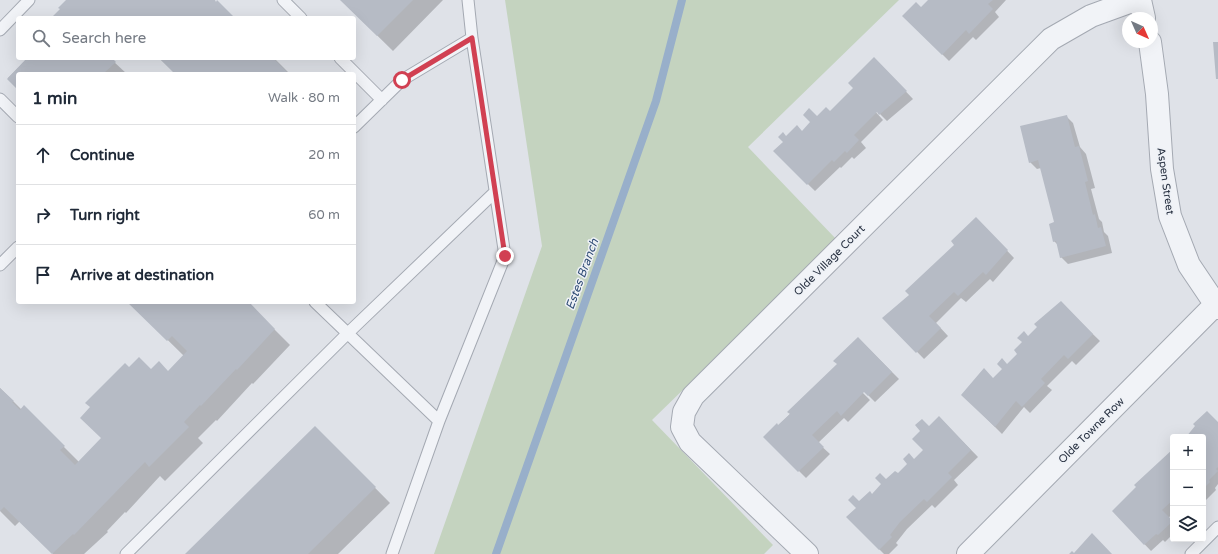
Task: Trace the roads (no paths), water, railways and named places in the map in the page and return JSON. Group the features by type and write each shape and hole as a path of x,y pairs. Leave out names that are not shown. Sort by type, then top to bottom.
{"street":[{"name":"Olde Village Court","path":"807,554 690,442 682,427 684,412 692,396 1051,39 1091,16 1134,0"},
{"path":"1140,0 1143,12"},
{"name":"Aspen Street","path":"1151,48 1157,94 1162,169 1170,216 1189,265 1216,307"},
{"name":"Olde Towne Row","path":"968,554 1216,307"}],"lane":[{"path":"0,30 29,0"},
{"path":"283,0 299,16"},
{"path":"392,554 439,421 505,256 472,38 468,0"},
{"path":"356,125 402,80 472,38"},
{"path":"342,60 354,72"},
{"path":"356,74 382,100"},
{"path":"0,99 16,115"},
{"path":"126,554 348,333 495,192"},
{"path":"0,265 16,249"},
{"path":"317,304 439,421"},
{"path":"1191,554 1218,527"}],"waterway":[{"name":"Estes Branch","path":"496,554 656,101 682,0"}]}
